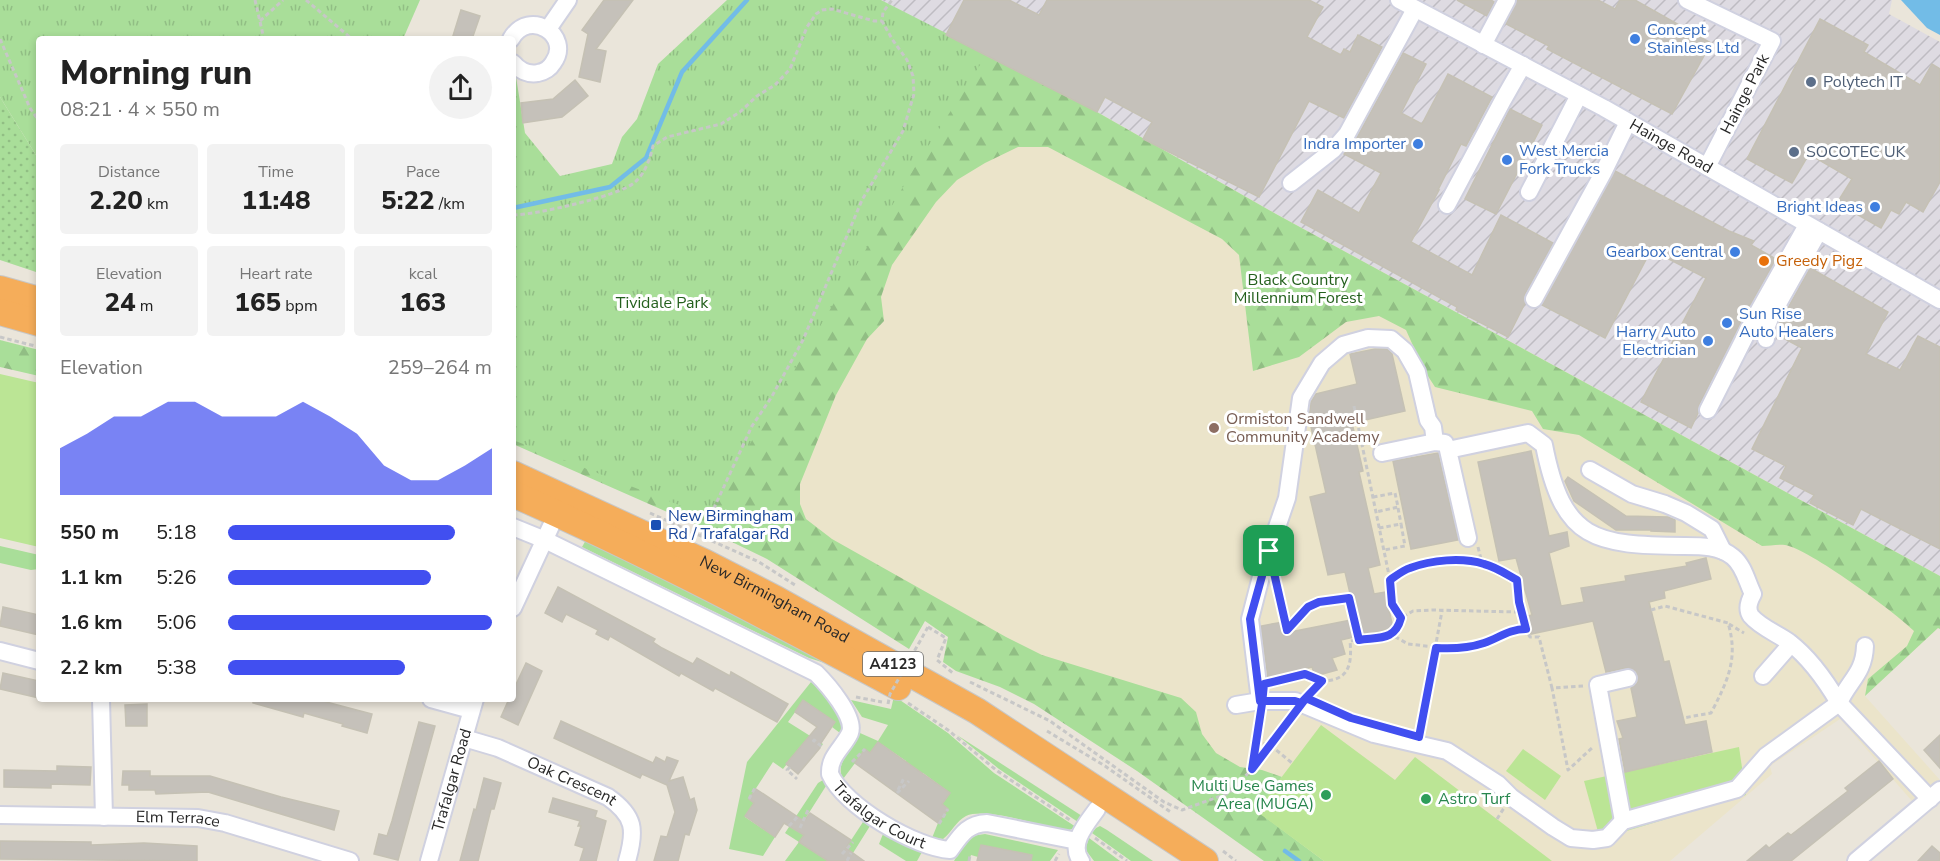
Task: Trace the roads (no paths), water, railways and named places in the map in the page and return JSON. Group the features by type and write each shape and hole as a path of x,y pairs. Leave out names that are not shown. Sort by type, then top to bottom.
{"highway":[{"path":"0,289 36,299"},
{"path":"0,312 36,322"},
{"name":"New Birmingham Road","path":"516,476 593,529 758,612 970,726 1086,826 1175,861"},
{"name":"New Birmingham Road","path":"516,495 560,505 776,599 977,711 1205,861"}],"street":[{"path":"548,29 568,0"},
{"name":"Hainge Road","path":"1399,0 1628,122 1940,300"},
{"path":"1483,45 1507,0"},
{"name":"Hainge Park","path":"1687,0 1772,41 1707,167"},
{"path":"1292,183 1334,150 1347,134 1415,9"},
{"path":"513,36 525,26 541,26 548,29 557,43 556,59 545,71 528,73 516,66"},
{"path":"1447,205 1523,65"},
{"path":"1529,192 1579,95"},
{"path":"1534,299 1603,173 1628,122"},
{"path":"1766,339 1770,318 1813,228"},
{"path":"1708,410 1753,321 1813,228"},
{"path":"1260,707 1250,619 1287,498 1301,398 1322,363 1343,345 1368,338 1391,339 1405,351 1417,372 1428,420 1442,446 1468,538"},
{"path":"1382,453 1528,434 1544,445 1549,471 1566,511 1578,526 1590,534 1622,544 1709,547 1733,557 1741,567 1753,594 1749,600 1748,611 1752,618 1791,644 1822,675 1839,703 1935,795 1856,861"},
{"path":"1590,470 1632,494 1686,513 1712,529 1723,551"},
{"path":"516,601 560,505"},
{"path":"516,528 544,540"},
{"name":"Trafalgar Court","path":"544,540 816,673 836,698 849,718 851,726 850,733 832,759 830,774 833,781 880,822 910,838 941,850 950,850 968,827 977,824 1086,826"},
{"path":"1763,676 1791,644"},
{"path":"1236,705 1260,707 1295,701 1374,734 1447,751 1498,784 1511,797 1571,838 1593,840 1607,838 1623,821 1737,789 1766,756 1839,703 1845,690 1860,671 1865,657 1865,646"},
{"path":"0,651 36,660"},
{"path":"1623,821 1598,685 1628,678"},
{"path":"101,702 104,817"},
{"path":"456,702 473,704"},
{"name":"Trafalgar Road","path":"429,861 473,704"},
{"name":"Oak Crescent","path":"464,738 498,748 608,797 622,807 630,818 633,830 632,845 627,861"},
{"name":"Elm Terrace","path":"0,815 198,818 225,823 350,861"},
{"path":"1081,861 1078,856 1086,826"}],"water":[{"path":"1901,0 1940,0 1940,35 1927,28"}],"waterway":[{"path":"516,207 610,187 646,158 682,72 747,0"},
{"path":"1285,851 1299,861"}],"place":[{"name":"Concept Stainless Ltd","path":"1635,39"},
{"name":"Polytech IT","path":"1811,82"},
{"name":"Indra Importer","path":"1418,144"},
{"name":"SOCOTEC UK","path":"1794,152"},
{"name":"West Mercia Fork Trucks","path":"1507,160"},
{"name":"Bright Ideas","path":"1875,207"},
{"name":"Gearbox Central","path":"1735,252"},
{"name":"Greedy Pigz","path":"1764,261"},
{"name":"Sun Rise Auto Healers","path":"1727,323"},
{"name":"Harry Auto Electrician","path":"1708,341"},
{"name":"Ormiston Sandwell Community Academy","path":"1214,428"},
{"name":"New Birmingham Rd / Trafalgar Rd","path":"656,525"},
{"name":"Multi Use Games Area (MUGA)","path":"1326,795"},
{"name":"Astro Turf","path":"1426,799"}],"park label":[{"name":"Black Country Millennium Forest","path":"1298,289"},
{"name":"Tividale Park","path":"662,303"}]}
